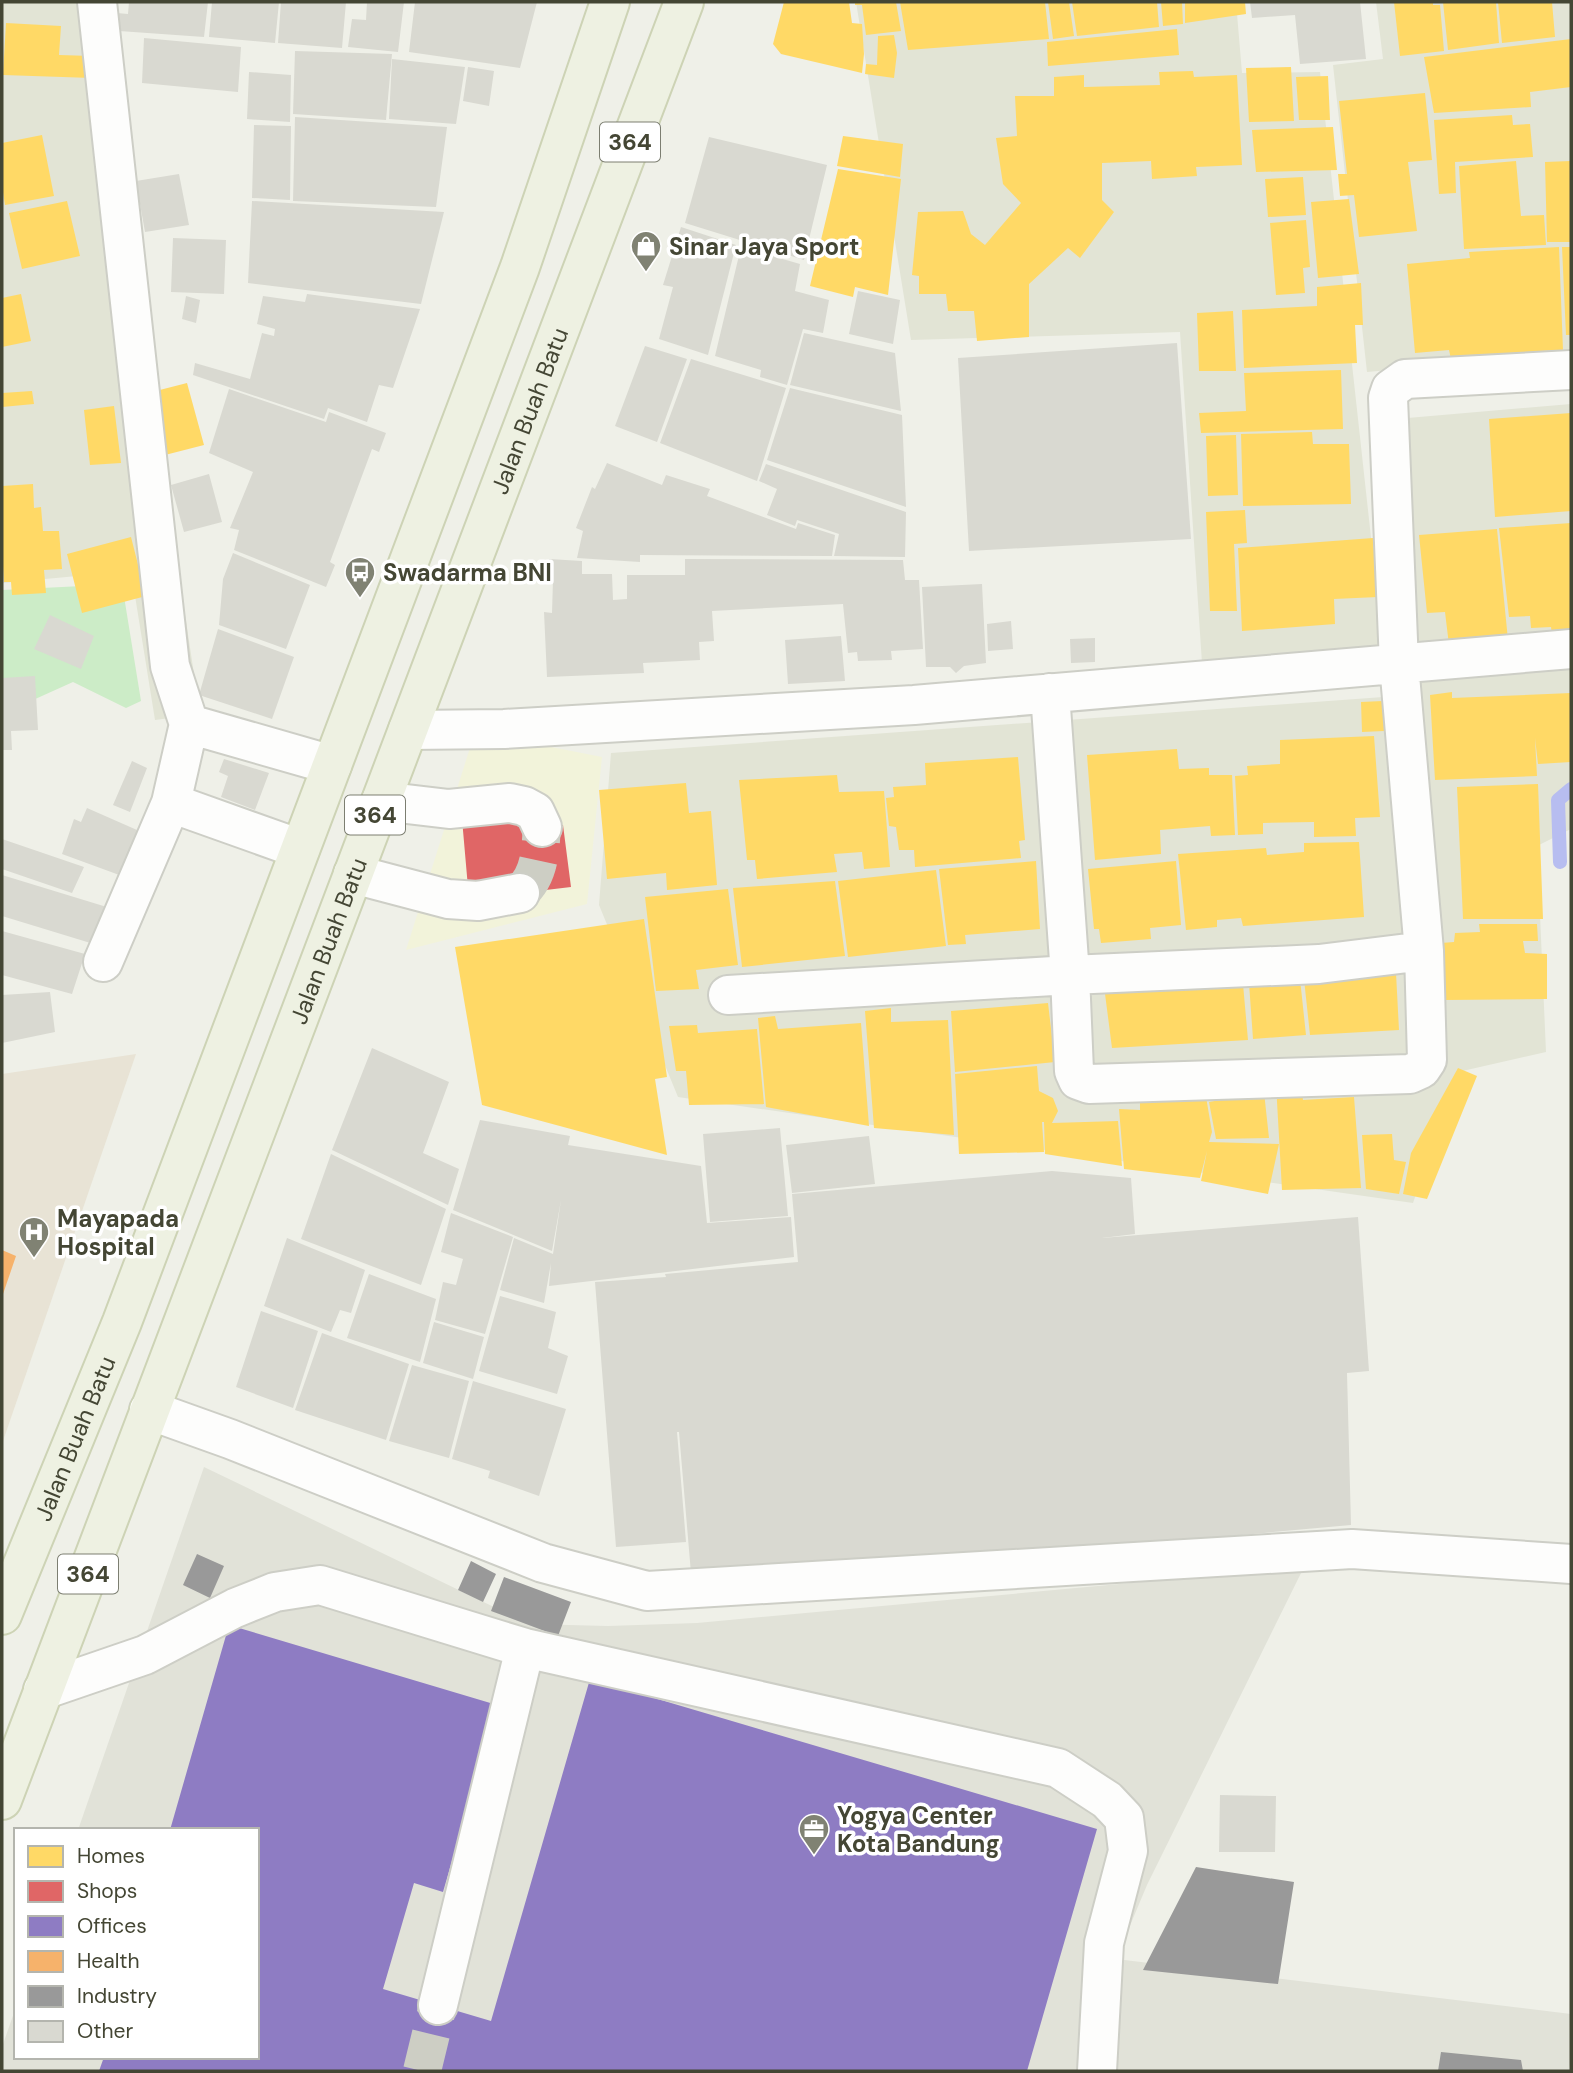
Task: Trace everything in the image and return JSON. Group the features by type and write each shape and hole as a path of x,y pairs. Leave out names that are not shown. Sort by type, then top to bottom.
{"main road":[{"name":"Jalan Buah Batu","path":"2,1615 122,1322 520,267 610,2"},
{"name":"Jalan Buah Batu","path":"2,1800 684,2"},
{"path":"122,1322 173,1347"}],"street":[{"path":"97,2 170,666 189,724 171,803 103,962"},
{"path":"1050,693 1074,1071 1078,1080 1088,1084 1410,1073 1421,1069 1427,1060 1424,951 1399,664 1388,398 1391,389 1405,379 1571,370"},
{"path":"408,730 504,729 914,705 1571,649"},
{"path":"189,724 332,765"},
{"path":"381,801 449,809 510,803 524,806 534,812 542,827"},
{"path":"171,803 300,849"},
{"path":"353,874 448,899 478,901 520,893"},
{"path":"728,995 1319,964 1424,951"},
{"path":"149,1410 230,1439 543,1563 647,1591 1352,1549 1571,1564"},
{"path":"43,1690 145,1655 235,1608 275,1592 320,1586 525,1648 1058,1768 1107,1800 1124,1818 1128,1851 1104,1943 1097,2071"},
{"path":"438,2005 525,1648"}],"shaded area":[{"path":"2,2 93,2 200,714 155,720 131,571 2,583"},
{"path":"856,2 1236,2 1242,73 1320,72 1383,647 1202,663 1180,332 911,340"},
{"path":"1376,2 1571,2 1571,353 1367,372 1333,65 1383,59"},
{"path":"1571,404 1571,829 1537,846 1546,1052 1458,1072 1413,1203 678,1097 599,905 611,753 1397,696 1396,419"},
{"path":"475,732 602,757 587,904 406,950"},
{"name":"Mayapada Hospital","path":"136,1054 2,1444 2,1074"},
{"path":"204,1467 529,1624 608,1626 697,1623 1304,1567 1147,1885 1116,1959 1571,2014 1569,2071 2,2071 2,2047 14,2013 14,2059 259,2059 259,1828 79,1828"}],"green space":[{"path":"122,584 141,701 126,708 73,682 2,714 2,590"}],"building: Homes":[{"path":"784,2 849,2 852,23 862,24 862,73 781,54 773,44"},
{"path":"855,2 896,2 901,31 866,35 862,5 855,5"},
{"path":"900,2 1045,2 1049,39 908,50"},
{"path":"1048,2 1069,2 1074,36 1053,39"},
{"path":"1072,2 1157,2 1159,27 1077,36"},
{"path":"1161,2 1182,2 1183,24 1163,26"},
{"path":"1185,2 1245,2 1246,14 1185,23"},
{"path":"1394,2 1433,2 1433,5 1440,5 1444,51 1400,56"},
{"path":"1443,2 1496,2 1499,43 1448,50"},
{"path":"1498,2 1552,2 1555,37 1502,43"},
{"path":"6,23 61,26 59,55 92,56 92,78 3,75"},
{"path":"1177,29 1179,55 1048,66 1047,42"},
{"path":"894,35 897,53 894,78 865,74 866,64 877,65 878,36"},
{"path":"1571,39 1571,87 1530,92 1531,107 1434,113 1424,57"},
{"path":"1291,67 1294,121 1249,122 1246,68"},
{"path":"1193,71 1194,77 1237,75 1242,165 1196,167 1197,176 1152,179 1151,161 1102,163 1102,200 1114,212 1080,258 1068,248 1029,284 1029,337 977,341 974,311 948,311 946,294 919,294 919,276 912,275 918,212 963,211 971,234 985,245 1021,203 1003,184 996,138 1017,136 1015,96 1054,96 1054,77 1084,75 1084,87 1160,85 1159,72"},
{"path":"1328,76 1330,120 1299,120 1296,77"},
{"path":"1425,93 1432,160 1408,162 1417,231 1359,237 1354,195 1340,196 1338,174 1347,174 1339,101"},
{"path":"1512,115 1513,125 1530,124 1533,157 1455,162 1456,193 1439,194 1434,120"},
{"path":"1333,127 1337,170 1256,172 1252,130"},
{"path":"42,135 54,196 5,205 2,143"},
{"path":"843,136 903,144 900,177 837,166"},
{"path":"1516,161 1521,216 1544,215 1546,245 1464,249 1459,166"},
{"path":"1571,161 1571,242 1547,242 1545,162"},
{"path":"838,169 901,179 888,295 855,287 853,297 810,286"},
{"path":"1303,177 1306,215 1268,217 1265,179"},
{"path":"1349,199 1359,274 1318,278 1311,202"},
{"path":"67,201 80,256 22,269 9,213"},
{"path":"1306,220 1310,267 1303,268 1305,293 1276,295 1270,223"},
{"path":"1559,247 1563,350 1539,351 1540,361 1497,365 1496,354 1451,359 1449,350 1415,353 1407,264 1470,258 1469,252"},
{"path":"1562,247 1571,247 1571,335 1566,335"},
{"path":"1361,283 1363,325 1355,325 1357,363 1244,368 1242,310 1317,306 1317,287"},
{"path":"21,294 31,341 2,347 2,298"},
{"path":"1233,311 1236,371 1199,371 1197,313"},
{"path":"1341,370 1343,429 1201,433 1199,413 1246,411 1244,373"},
{"path":"187,383 204,445 165,455 148,393"},
{"path":"32,391 34,404 2,407 2,393"},
{"path":"114,406 121,463 90,465 84,410"},
{"path":"1571,413 1571,511 1495,517 1489,419"},
{"path":"1312,432 1313,444 1349,444 1351,504 1243,506 1241,434"},
{"path":"1236,435 1238,495 1208,496 1206,436"},
{"path":"33,484 34,508 41,507 43,531 59,531 62,569 44,570 46,593 12,595 11,582 4,582 2,486"},
{"path":"1245,510 1247,543 1234,544 1237,611 1210,611 1206,512"},
{"path":"1571,523 1571,633 1552,635 1551,627 1531,628 1530,616 1509,617 1499,528"},
{"path":"1497,529 1508,640 1449,645 1445,612 1427,613 1419,535"},
{"path":"131,537 146,596 82,613 67,554"},
{"path":"1373,538 1378,597 1334,599 1335,624 1242,631 1238,548"},
{"path":"1452,692 1452,698 1571,693 1571,762 1538,764 1535,738 1537,776 1435,780 1430,695"},
{"path":"1383,701 1384,731 1362,732 1361,702"},
{"path":"1374,736 1380,817 1355,818 1356,836 1314,837 1314,822 1263,823 1263,834 1238,835 1235,776 1248,775 1247,766 1280,764 1280,740"},
{"path":"1177,749 1179,769 1209,768 1209,775 1232,775 1235,835 1211,836 1210,826 1160,830 1161,854 1095,860 1087,755"},
{"path":"1018,757 1025,840 1019,841 1021,858 915,867 914,850 899,850 896,827 889,826 886,798 894,797 893,787 926,785 925,763"},
{"path":"837,775 839,792 884,791 890,867 864,869 862,852 834,854 837,872 757,879 755,860 747,860 739,780"},
{"path":"686,783 689,813 711,811 717,885 667,890 666,873 607,879 599,790"},
{"path":"1538,784 1543,919 1463,919 1457,787"},
{"path":"1359,842 1364,917 1243,926 1241,918 1217,920 1217,927 1186,930 1178,854 1266,848 1267,855 1304,852 1304,843"},
{"path":"1036,861 1040,929 965,935 966,944 948,945 939,869"},
{"path":"1176,861 1181,925 1150,928 1151,939 1101,943 1099,929 1094,929 1088,869"},
{"path":"936,870 946,946 848,957 838,881"},
{"path":"835,881 845,956 742,967 733,888"},
{"path":"728,889 738,965 696,970 699,989 656,991 645,897"},
{"path":"644,919 667,1077 655,1079 667,1155 482,1105 455,947"},
{"path":"1479,924 1537,924 1538,941 1523,941 1525,953 1547,954 1547,999 1444,1000 1441,943 1454,942 1455,933 1480,932"},
{"path":"1396,973 1399,1030 1310,1035 1304,979"},
{"path":"1300,979 1306,1035 1253,1039 1249,983"},
{"path":"1133,983 1135,992 1243,984 1248,1040 1112,1048 1104,986"},
{"path":"1048,1003 1055,1062 955,1072 951,1011"},
{"path":"891,1008 891,1022 948,1020 954,1135 874,1128 865,1011"},
{"path":"775,1016 778,1029 861,1023 869,1126 766,1107 758,1018"},
{"path":"697,1025 698,1033 757,1029 764,1104 689,1105 686,1071 676,1071 669,1026"},
{"path":"1037,1066 1039,1091 1053,1098 1058,1111 1052,1123 1118,1121 1122,1166 1045,1154 1044,1122 1044,1152 959,1154 955,1074"},
{"path":"1458,1068 1477,1076 1427,1199 1403,1194 1411,1153"},
{"path":"1300,1082 1303,1100 1354,1097 1361,1188 1282,1190 1276,1084"},
{"path":"1204,1085 1212,1132 1209,1142 1279,1144 1268,1194 1201,1181 1207,1151 1200,1178 1124,1169 1119,1109 1140,1110 1140,1093"},
{"path":"1264,1092 1269,1138 1216,1139 1209,1102"},
{"path":"1392,1134 1394,1160 1406,1162 1399,1194 1366,1189 1362,1135"}],"building: Shops":[{"path":"532,815 542,827 563,825 571,887 469,899 462,819"}],"building: Offices":[{"name":"Yogya Center Kota Bandung","path":"229,1625 497,1705 443,1892 414,1883 383,1989 491,2021 590,1679 1097,1829 1027,2071 99,2071 103,2059 259,2059 259,1828 171,1828"}],"building: Health":[{"path":"2,1250 16,1256 2,1297"}],"building: Industry":[{"path":"197,1554 224,1566 210,1598 183,1585"},
{"path":"471,1561 496,1574 483,1602 458,1590"},
{"path":"504,1577 571,1602 558,1636 491,1611"},
{"path":"1196,1867 1294,1882 1278,1984 1143,1970"},
{"path":"1441,2052 1521,2060 1523,2071 1438,2071"}],"building: Other":[{"path":"129,2 208,2 204,37 105,30 106,12 128,14"},
{"path":"212,2 279,2 275,43 209,37"},
{"path":"281,2 346,2 342,48 278,43"},
{"path":"367,2 404,2 398,52 348,47 352,19 366,20"},
{"path":"415,2 537,2 520,68 409,52"},
{"path":"1250,2 1360,2 1366,59 1300,64 1295,15 1252,18"},
{"path":"144,38 241,47 238,92 142,83"},
{"path":"295,51 392,54 386,120 293,114"},
{"path":"392,59 465,67 456,124 389,119"},
{"path":"468,67 494,71 489,106 463,101"},
{"path":"249,72 291,75 290,122 247,119"},
{"path":"295,117 447,127 436,207 293,201"},
{"path":"254,125 291,126 290,200 252,198"},
{"path":"709,137 827,165 804,260 685,223"},
{"path":"179,174 189,225 145,232 136,181"},
{"path":"252,201 444,212 421,304 248,283"},
{"path":"681,227 736,245 708,355 659,339 673,287 663,285"},
{"path":"173,238 226,240 224,294 171,292"},
{"path":"741,247 800,264 795,291 829,300 823,333 803,329 787,385 760,377 761,370 715,356"},
{"path":"858,291 900,300 893,344 849,334"},
{"path":"307,294 420,309 393,388 379,385 367,422 328,408 324,419 193,375 195,363 250,379 262,333 274,336 275,329 257,324 263,296 305,302"},
{"path":"186,296 200,300 196,323 182,319"},
{"path":"804,333 895,353 901,411 790,385"},
{"path":"1177,343 1191,539 969,551 958,358"},
{"path":"645,346 687,359 657,442 615,426"},
{"path":"691,359 786,388 757,481 660,443"},
{"path":"790,388 902,415 906,507 767,460"},
{"path":"229,389 326,422 329,412 386,433 379,452 372,449 330,562 335,565 326,587 234,550 239,530 230,528 253,472 209,453"},
{"path":"607,463 662,485 666,475 710,489 707,496 796,529 798,523 835,535 832,556 640,555 640,562 577,558 583,531 576,528 592,487 595,489"},
{"path":"766,464 906,512 905,557 834,556 839,534 797,520 795,526 767,515 777,489 759,481"},
{"path":"209,474 222,522 184,532 171,485"},
{"path":"233,553 310,585 286,649 219,625 223,579"},
{"path":"549,559 582,561 582,574 612,574 613,600 627,599 627,575 685,575 685,559 903,560 905,580 919,580 923,649 891,651 892,660 858,661 857,652 848,653 843,604 712,611 714,641 699,642 700,660 643,663 644,673 547,677 544,612 552,613 553,580 548,580"},
{"path":"982,584 986,663 964,666 956,673 950,667 926,667 922,587"},
{"path":"50,615 94,636 81,669 34,649"},
{"path":"1011,621 1013,649 988,651 987,624"},
{"path":"218,629 294,657 272,719 199,695"},
{"path":"841,636 845,681 788,684 785,640"},
{"path":"1095,638 1095,662 1071,663 1070,639"},
{"path":"35,676 38,730 11,731 12,750 2,750 2,678"},
{"path":"224,759 269,773 255,810 221,797 228,776 219,772"},
{"path":"132,761 147,768 130,812 113,805"},
{"path":"87,808 137,830 122,876 62,854 74,819 81,822"},
{"path":"2,839 84,867 72,893 2,869"},
{"path":"2,875 110,908 97,945 2,916"},
{"path":"2,931 85,954 72,994 2,975"},
{"path":"50,992 55,1032 2,1043 2,995"},
{"path":"372,1048 449,1082 423,1153 459,1169 448,1205 332,1150"},
{"path":"480,1120 570,1136 568,1145 701,1166 707,1223 791,1217 794,1257 549,1286 551,1263 544,1303 500,1290 514,1238 553,1254 561,1200 552,1251 453,1210"},
{"path":"780,1128 788,1216 710,1222 703,1134"},
{"path":"869,1136 875,1184 792,1193 786,1145"},
{"path":"331,1154 446,1209 421,1285 301,1239"},
{"path":"1052,1171 1131,1178 1135,1234 1102,1238 1358,1217 1369,1371 1347,1373 1351,1525 692,1585 677,1432 686,1542 616,1547 595,1282 798,1262 792,1194"},
{"path":"451,1213 513,1237 485,1334 435,1320 443,1282 456,1285 463,1259 441,1252"},
{"path":"287,1238 365,1270 351,1313 340,1310 331,1332 264,1306"},
{"path":"369,1274 436,1299 420,1362 347,1338"},
{"path":"500,1296 556,1312 548,1348 568,1356 557,1394 479,1371"},
{"path":"261,1311 318,1331 293,1408 236,1387"},
{"path":"434,1322 484,1337 473,1379 423,1363"},
{"path":"322,1333 409,1364 386,1440 295,1410"},
{"path":"412,1365 469,1381 449,1458 389,1441"},
{"path":"473,1381 566,1409 539,1496 488,1478 490,1471 452,1459"},
{"path":"1220,1795 1276,1796 1275,1852 1219,1852"}],"waterway":[{"path":"1560,862 1558,800 1571,789"}],"tunnel":[{"path":"520,893 535,871 542,827"},
{"path":"422,2071 438,2005"}],"place":[{"name":"Sinar Jaya Sport","path":"646,273"},
{"name":"Swadarma BNI","path":"360,599"},
{"name":"Mayapada Hospital","path":"34,1259"},
{"name":"Yogya Center Kota Bandung","path":"814,1856"}]}
